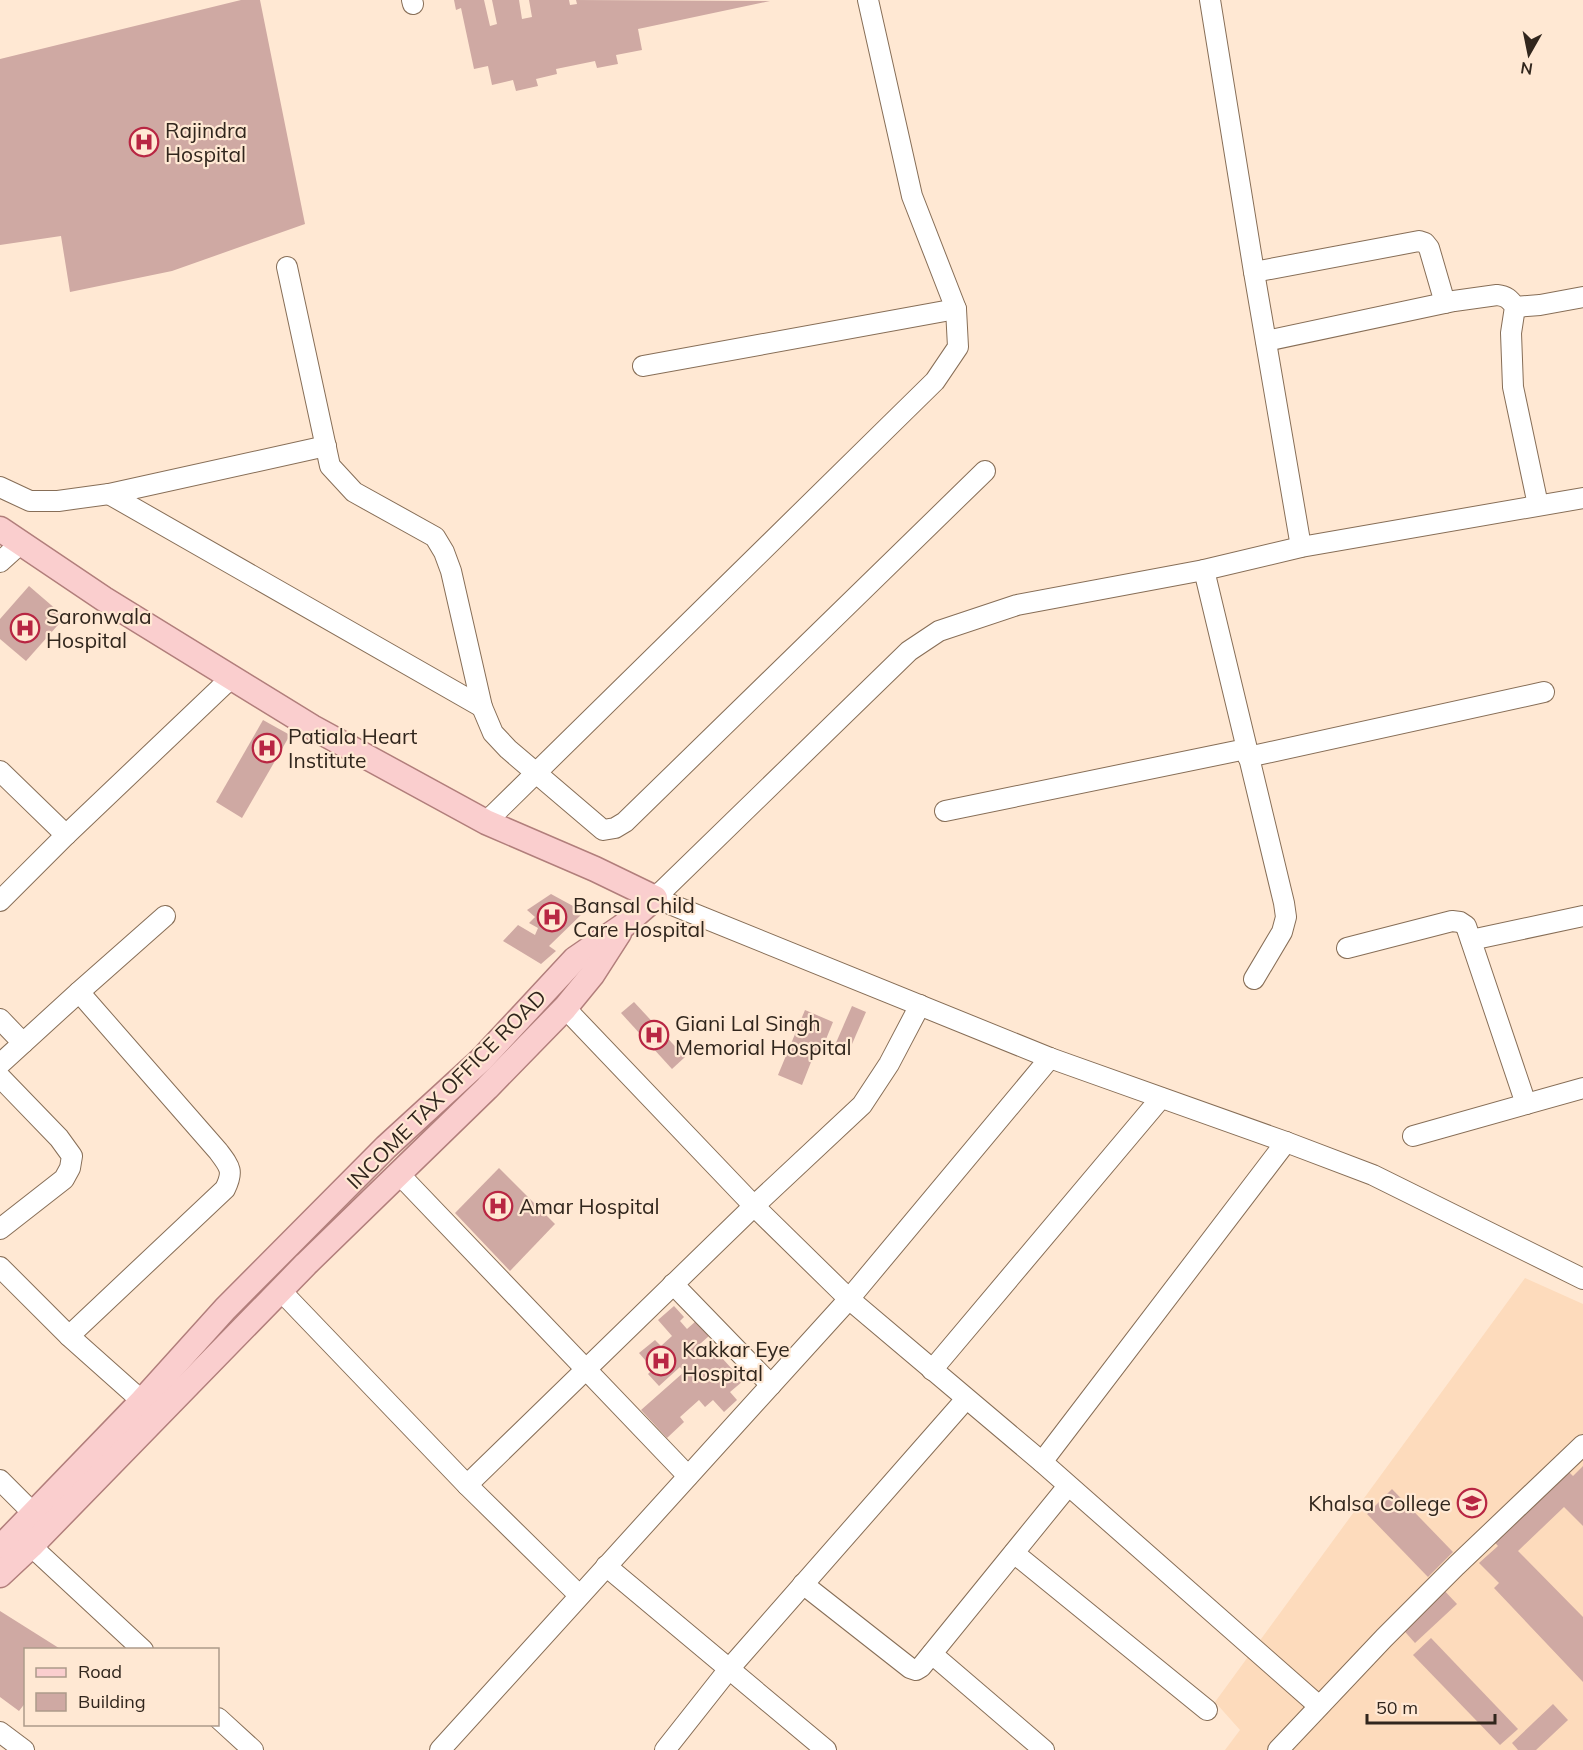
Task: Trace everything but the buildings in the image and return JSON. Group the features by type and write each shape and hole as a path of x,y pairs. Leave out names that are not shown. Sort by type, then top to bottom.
{"main road":[{"path":"0,529 105,599 312,727 486,822 595,869 655,898"},
{"name":"INCOME TAX OFFICE ROAD","path":"0,1548 33,1514 79,1481 142,1401 225,1309 386,1147 481,1060 575,959 623,926 655,898"},
{"path":"0,1575 31,1546 79,1481 281,1292 306,1264 565,1008 592,975 623,926"}],"street":[{"path":"486,822 935,381 958,347 956,309 912,196 868,0"},
{"path":"1210,0 1301,547"},
{"path":"1254,272 1419,241 1425,243 1429,248 1445,303"},
{"path":"287,267 330,466 354,492 435,537 451,571 482,707 493,733 508,749 603,830 615,828 633,813 985,471"},
{"path":"1266,341 1445,303 1497,295 1510,300 1515,307 1511,333 1512,387 1538,505"},
{"path":"1515,307 1583,297"},
{"path":"643,366 956,309"},
{"path":"0,487 30,501 57,501 110,494 326,446"},
{"path":"110,494 482,707"},
{"path":"1583,498 1301,547 1204,570 1017,605 939,631 909,651 655,898 1050,1058 1373,1175 1583,1279"},
{"path":"0,562 21,543"},
{"path":"1204,570 1286,918 1282,932 1254,979"},
{"path":"0,901 232,677"},
{"path":"945,811 1247,753 1544,692"},
{"path":"0,771 66,835"},
{"path":"0,1064 165,916"},
{"path":"1471,940 1583,916"},
{"path":"1347,948 1452,921 1466,926 1526,1104"},
{"path":"69,1336 225,1190 231,1176 229,1166 218,1151 79,992"},
{"path":"467,1485 753,1206 862,1106 889,1064 920,1005"},
{"path":"565,1008 753,1206 849,1299 1042,1462 1319,1706"},
{"path":"0,1019 23,1043"},
{"path":"440,1750 849,1299 1050,1058"},
{"path":"0,1077 59,1138 72,1156 70,1168 64,1179 0,1229"},
{"path":"1413,1136 1583,1088"},
{"path":"932,1370 1161,1098"},
{"path":"1042,1462 1286,1142"},
{"path":"399,1174 688,1476"},
{"path":"0,1267 69,1336 142,1401"},
{"path":"673,1284 771,1385"},
{"path":"281,1292 467,1485 579,1595"},
{"path":"665,1750 729,1669 966,1398"},
{"path":"1278,1750 1456,1566 1583,1445"},
{"path":"0,1480 33,1514"},
{"path":"803,1584 910,1668 916,1670 932,1654 1068,1486"},
{"path":"31,1546 141,1648"},
{"path":"1014,1553 1207,1710"},
{"path":"606,1566 826,1750"},
{"path":"932,1654 1044,1750"},
{"path":"219,1719 253,1750"},
{"path":"0,1732 24,1750"}],"shaded area":[{"name":"Khalsa College","path":"1525,1278 1583,1304 1583,1750 1225,1750 1240,1730 1215,1702"}],"place":[{"name":"Rajindra Hospital","path":"144,142"},
{"name":"Saronwala Hospital","path":"25,628"},
{"name":"Patiala Heart Institute","path":"267,748"},
{"name":"Bansal Child Care Hospital","path":"552,917"},
{"name":"Giani Lal Singh Memorial Hospital","path":"654,1035"},
{"name":"Amar Hospital","path":"498,1206"},
{"name":"Kakkar Eye Hospital","path":"661,1361"},
{"name":"Khalsa College","path":"1472,1503"}]}
